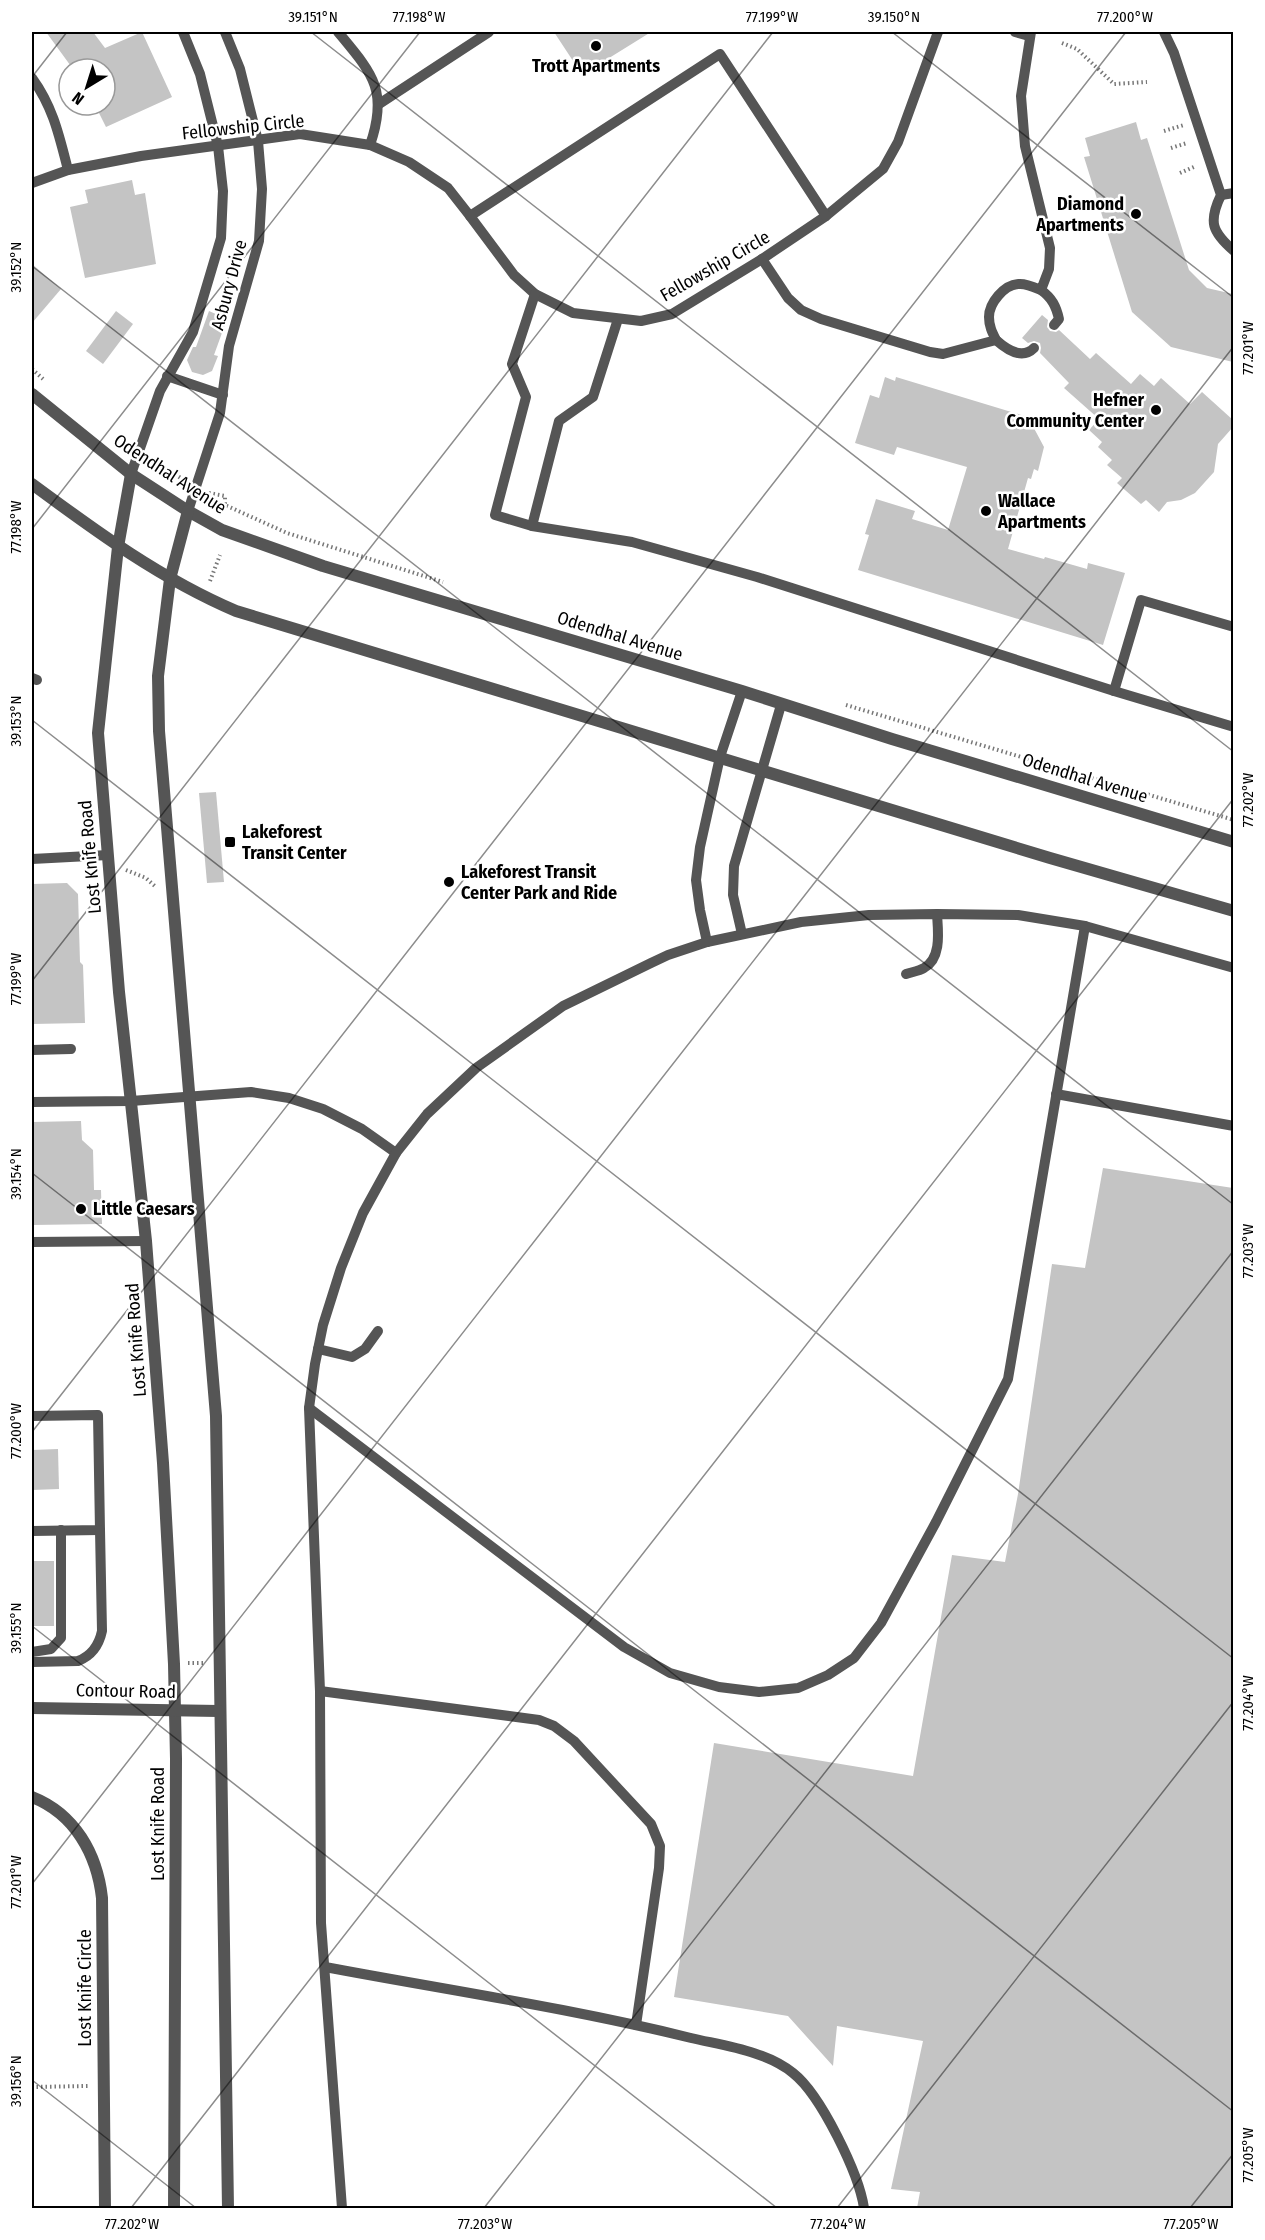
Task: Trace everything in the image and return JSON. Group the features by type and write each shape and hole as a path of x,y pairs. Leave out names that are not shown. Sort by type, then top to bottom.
{"street":[{"name":"Odendhal Avenue","path":"32,397 131,474 222,530 323,566 1233,842"},
{"name":"Lost Knife Road","path":"131,474 118,547 98,734 146,1241 164,1463 175,1710 174,2208"},
{"path":"32,484 118,547 170,579 236,611 1050,858 1233,911"},
{"path":"188,511 170,579 158,676 159,731 216,1416 228,2208"},
{"name":"Contour Road","path":"32,1708 219,1711"},
{"name":"Lost Knife Circle","path":"32,1797 54,1809 69,1822 83,1839 100,1877 105,2208"}],"lane":[{"name":"Asbury Drive","path":"131,474 167,376 193,332 221,238 223,191 218,146 200,74 183,32"},
{"name":"Asbury Drive","path":"188,511 220,413 229,346 259,241 262,189 258,141 240,69 225,32"},
{"path":"338,32 366,66 379,96 378,122 370,145"},
{"path":"379,104 489,32"},
{"name":"Fellowship Circle","path":"32,183 68,170 141,156 300,134 370,145 409,162 448,188 514,275 535,294 573,313 641,321 672,314 762,260 826,216 883,169 898,142 938,32"},
{"path":"1015,32 1030,34 1021,96 1025,146 1050,248 1049,268 1041,290"},
{"path":"1164,32 1221,195 1215,208 1213,223 1218,238 1233,251"},
{"path":"470,216 720,54 826,216"},
{"path":"32,78 45,96 55,122 68,170"},
{"path":"1221,195 1233,193"},
{"path":"762,260 788,298 801,310 821,319 943,354 996,340"},
{"path":"1034,348 1029,353 1021,354 1004,347 996,340 990,328 988,315 997,296 1016,284 1029,285 1041,290 1056,306 1059,319 1054,325"},
{"path":"535,294 512,364 526,398 495,515 532,526 632,542 757,577 1233,727"},
{"path":"532,526 559,421 593,397 618,319"},
{"path":"167,376 223,395"},
{"path":"1114,691 1141,600 1233,627"},
{"path":"707,942 696,880 704,825 720,757 742,692"},
{"path":"742,934 733,895 734,866 760,769 781,705"},
{"path":"32,859 108,855"},
{"path":"906,974 926,967 935,957 938,938 937,914"},
{"path":"342,2208 321,1923 320,1691 309,1408 318,1349 350,1246 363,1213 396,1154 427,1113 476,1068 563,1006 660,959 707,942 742,934 801,922 869,915 1018,915 1085,926 1233,969"},
{"path":"309,1408 624,1647 670,1673 719,1687 759,1692 798,1688 828,1675 854,1658 880,1623 936,1522 1008,1379 1085,926"},
{"path":"32,1050 71,1049"},
{"path":"32,1102 131,1101 250,1092 289,1098 323,1109 362,1129 396,1154"},
{"path":"1056,1094 1233,1126"},
{"path":"32,1242 146,1241"},
{"path":"318,1349 352,1357 365,1349 378,1331"},
{"path":"32,1416 98,1415 102,1631 97,1645 85,1658 78,1661 32,1662"},
{"path":"32,1652 51,1649 61,1638 61,1530"},
{"path":"32,1531 100,1530"},
{"path":"320,1691 539,1720 554,1726 574,1741 651,1824 660,1846 659,1868 636,2025"},
{"path":"325,1967 636,2025 769,2058 794,2073 817,2100 849,2161 864,2208"}],"path":[{"path":"1062,43 1077,49 1114,84 1147,82"},
{"path":"1180,173 1197,165"},
{"path":"32,369 49,385"},
{"path":"138,451 196,487 225,496 225,505 287,533 450,584"},
{"path":"210,581 220,555"},
{"path":"839,702 1233,820"},
{"path":"126,870 146,878 163,893"},
{"path":"184,1663 209,1663"},
{"path":"32,2086 104,2086"}],"building":[{"path":"46,32 93,32 105,48 142,32 172,97 106,127 101,117 117,117 117,57 64,57"},
{"name":"Trott Apartments","path":"554,32 651,32 593,68 588,60 577,67"},
{"name":"Diamond Apartments","path":"1136,122 1141,140 1147,138 1189,270 1207,288 1233,294 1233,362 1171,347 1132,312 1084,157 1090,156 1085,138"},
{"path":"132,180 135,195 145,193 156,264 85,278 70,207 88,203 85,190"},
{"path":"32,264 61,289 32,323"},
{"path":"116,311 133,324 103,364 86,351"},
{"path":"209,311 227,319 214,355 218,356 212,371 203,375 192,372 187,360 193,347 196,347"},
{"name":"Hefner Community Center","path":"1042,315 1048,320 1047,327 1050,331 1059,330 1090,359 1096,353 1131,384 1140,374 1154,386 1161,378 1190,404 1202,392 1233,420 1233,427 1218,444 1214,472 1195,493 1181,500 1167,502 1159,512 1146,500 1141,504 1117,483 1122,478 1107,465 1112,460 1098,447 1102,442 1089,430 1099,419 1064,388 1069,383 1040,353 1040,343 1034,341 1028,343 1022,338"},
{"name":"Wallace Apartments","path":"885,377 895,381 896,377 1028,417 1044,447 1038,471 1034,469 1031,479 1028,478 1008,549 1087,569 1088,563 1125,573 1103,645 858,570 869,535 865,534 876,499 915,511 912,519 948,530 967,467 897,447 894,455 855,443 870,395 879,398"},
{"path":"216,792 224,882 207,883 199,793"},
{"path":"67,883 78,894 85,1023 32,1024 32,884"},
{"path":"81,1121 82,1140 93,1150 94,1190 101,1190 102,1224 32,1225 32,1122"},
{"path":"1103,1168 1233,1188 1233,2208 917,2208 920,2192 891,2189 923,2041 837,2026 833,2066 788,2016 674,1997 714,1743 913,1776 952,1555 1005,1562 1018,1494 1052,1264 1085,1268"},
{"path":"58,1449 59,1489 32,1490 32,1450"},
{"path":"32,1561 54,1561 54,1626 32,1626"}],"place":[{"name":"Trott Apartments","path":"596,46"},
{"name":"Diamond Apartments","path":"1136,214"},
{"name":"Hefner Community Center","path":"1156,410"},
{"name":"Wallace Apartments","path":"986,511"},
{"name":"Lakeforest Transit Center","path":"230,842"},
{"name":"Lakeforest Transit Center Park and Ride","path":"449,882"},
{"name":"Little Caesars","path":"81,1209"}]}
